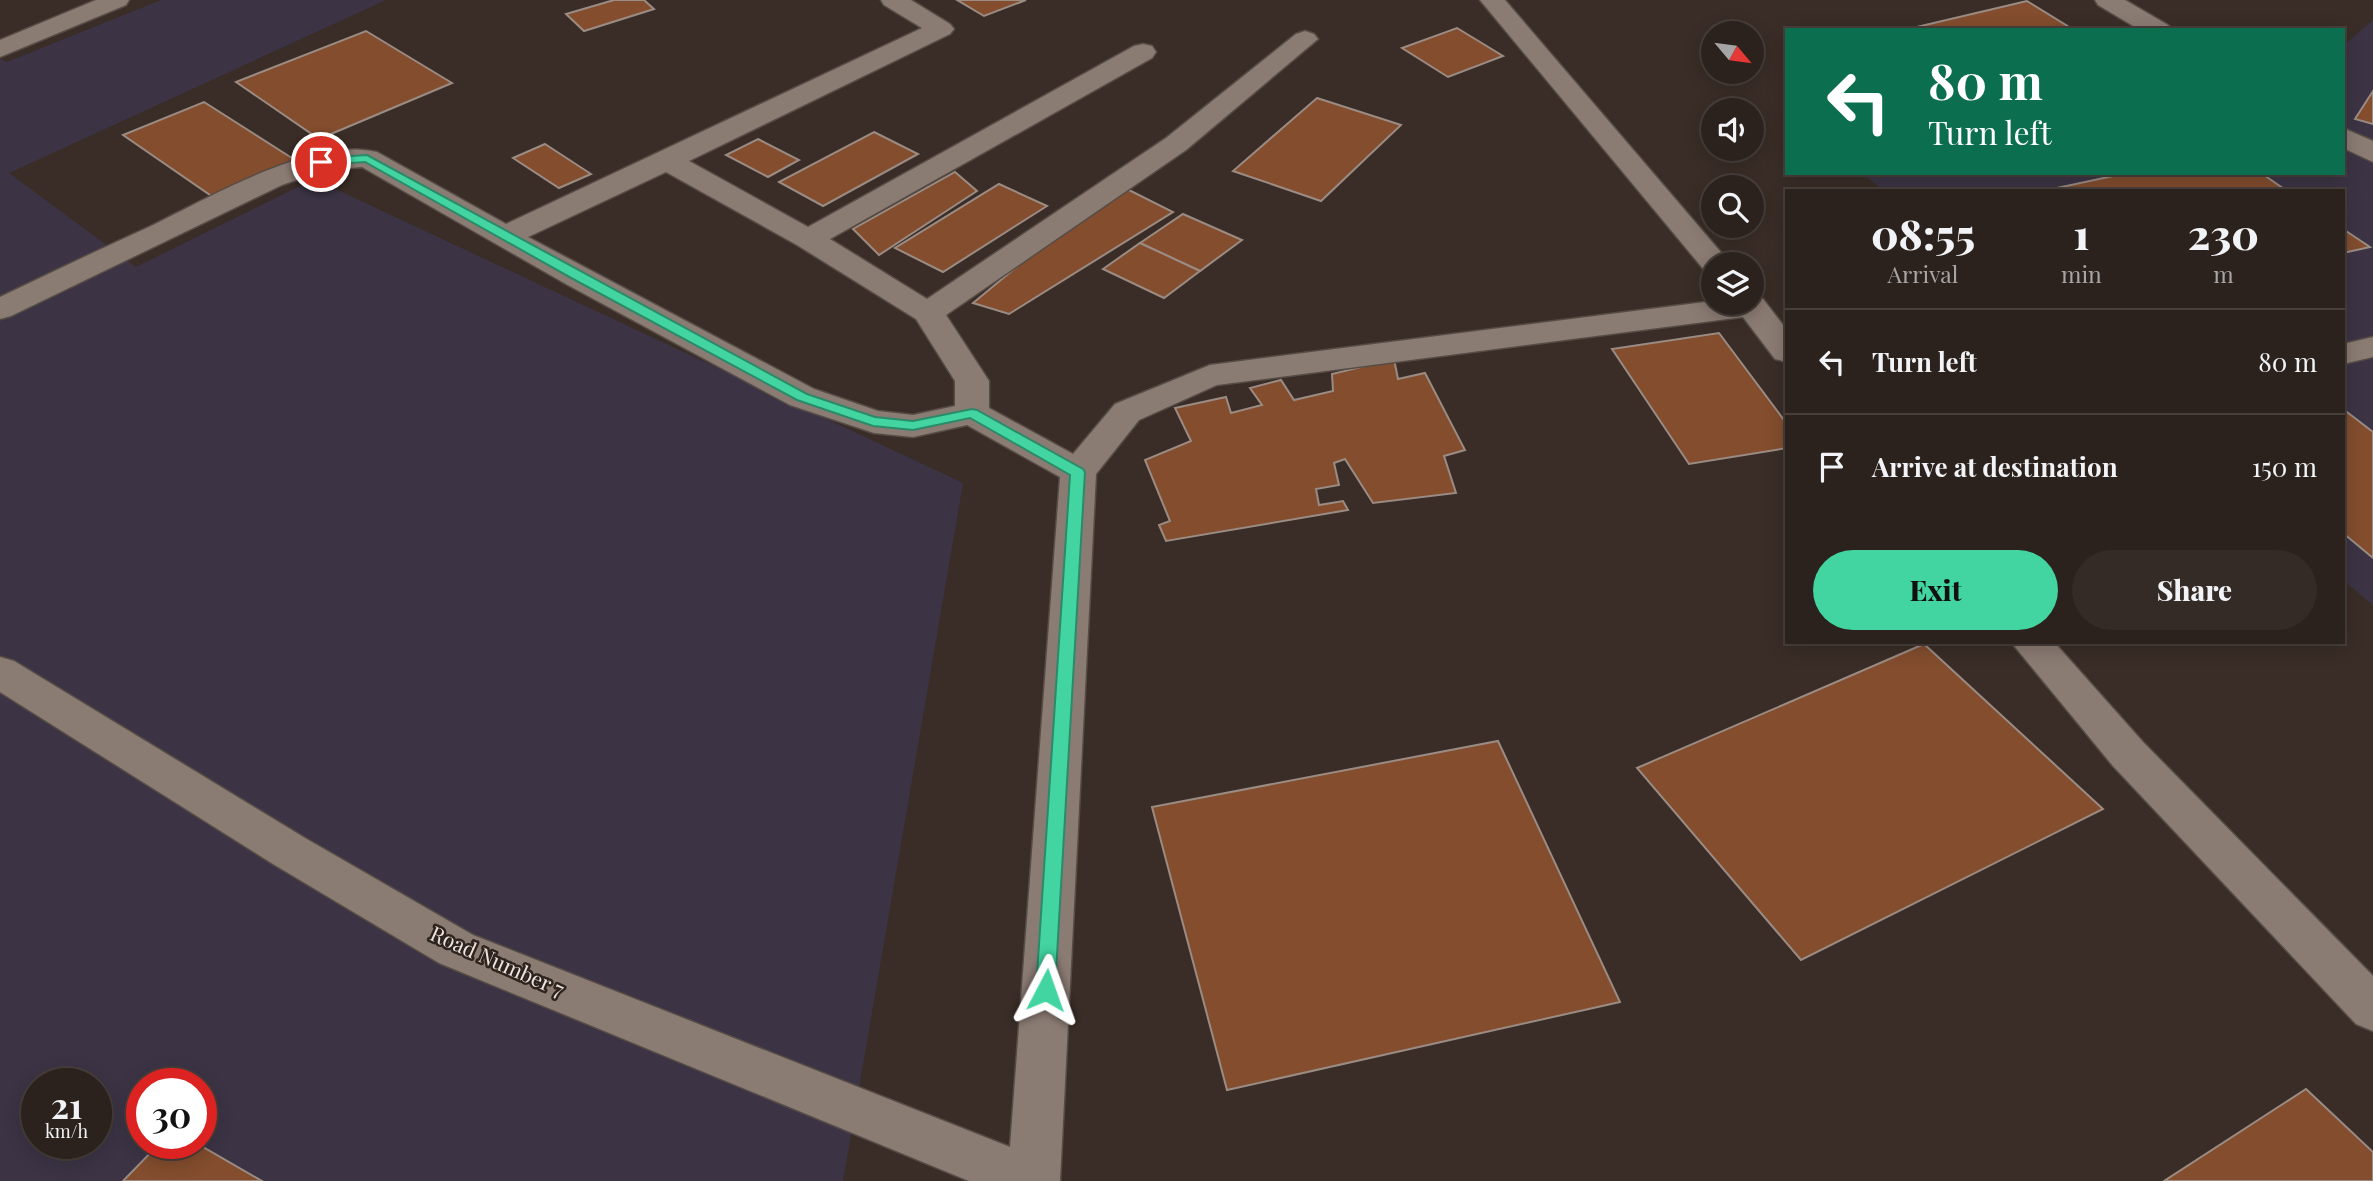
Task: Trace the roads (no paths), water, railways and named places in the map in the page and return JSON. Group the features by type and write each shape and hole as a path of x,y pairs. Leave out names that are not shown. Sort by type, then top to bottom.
{"street":[{"path":"0,49 117,0"},
{"path":"505,236 668,161 941,29 893,0"},
{"path":"1492,0 1706,252"},
{"path":"2107,0 2156,28"},
{"path":"928,313 1176,144 1305,39"},
{"path":"808,239 1143,52"},
{"path":"2345,137 2373,153"},
{"path":"0,309 272,179 321,162 367,159 802,397 873,422 913,426 972,413 1078,472"},
{"path":"668,161 808,239 928,313 971,381 972,413"},
{"path":"1032,1181 1078,472 1127,412 1210,375 1701,311"},
{"path":"1759,315 1785,349"},
{"path":"2345,354 2373,347"},
{"path":"2033,644 2128,754 2373,1009"},
{"name":"Road Number 7","path":"0,672 289,851 456,949 1032,1181"}]}
